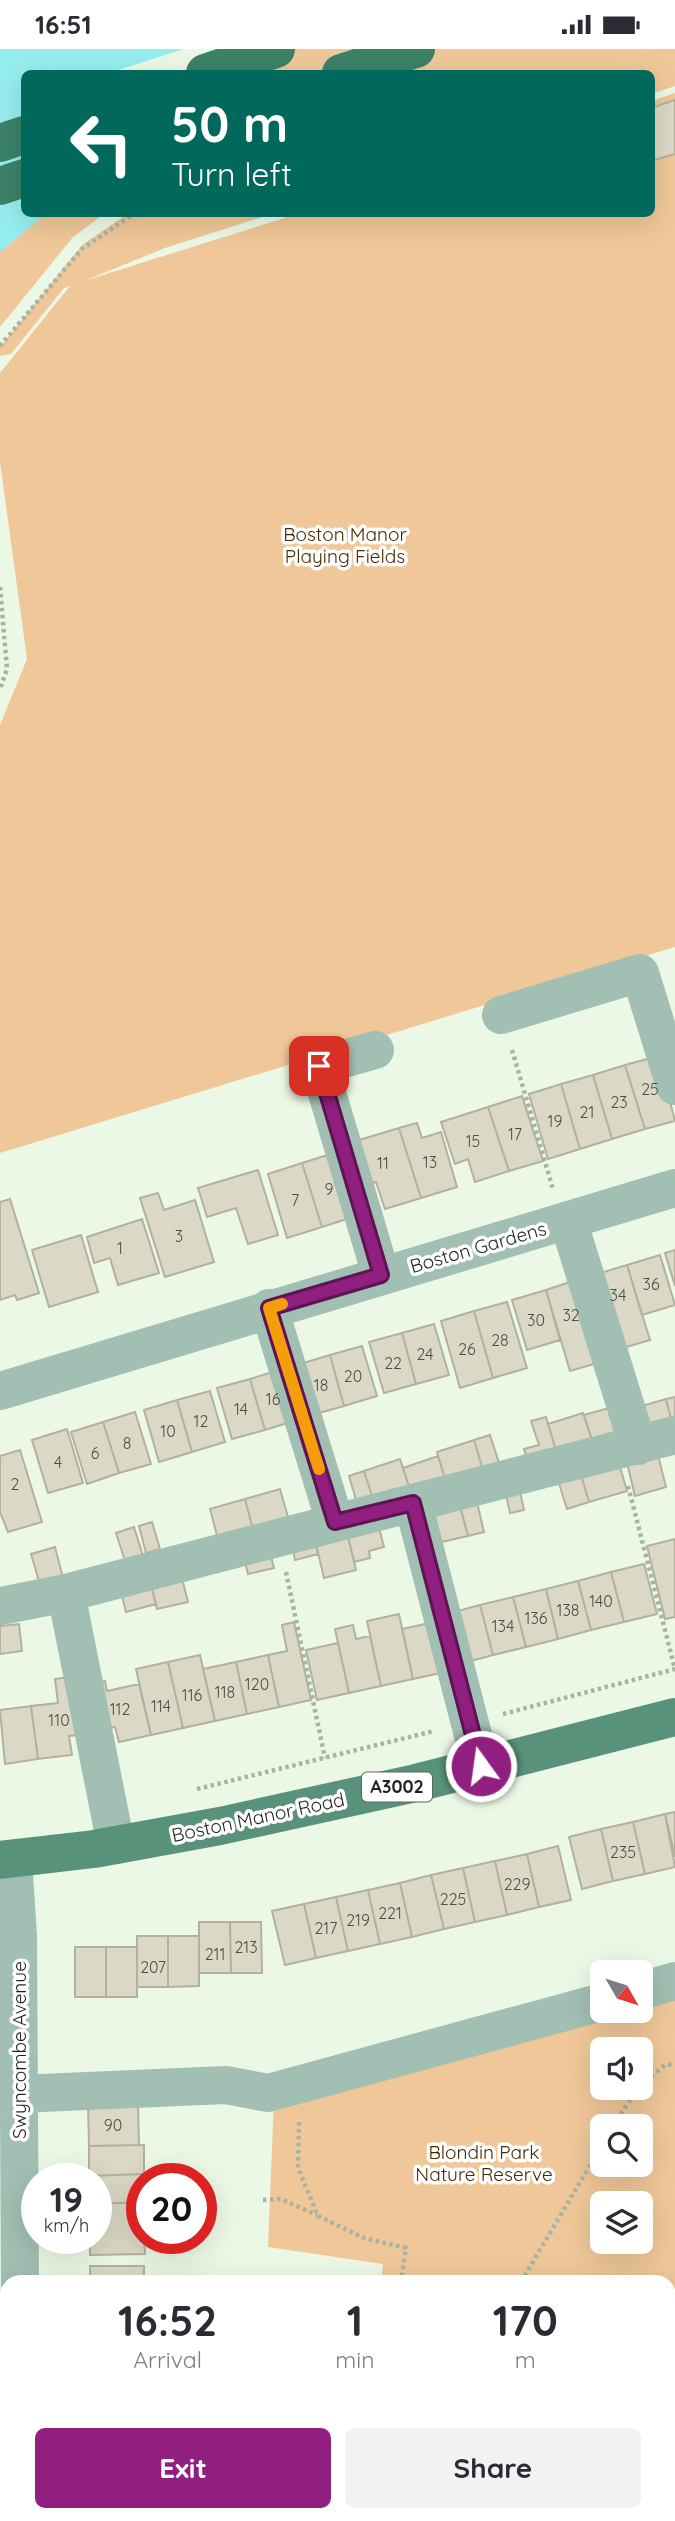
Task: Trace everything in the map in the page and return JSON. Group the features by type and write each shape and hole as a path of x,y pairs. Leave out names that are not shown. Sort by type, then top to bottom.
{"highway":[{"path":"214,70 276,49"},
{"path":"350,70 416,49"},
{"path":"0,143 21,136"},
{"path":"0,186 21,179"}],"main road":[{"name":"Boston Manor Road","path":"7,1860 116,1845 220,1826 481,1766 675,1717"}],"street":[{"path":"501,1015 640,973 675,1086"},
{"path":"375,1050 319,1066 381,1275"},
{"name":"Boston Gardens","path":"0,1391 675,1188"},
{"path":"566,1221 629,1448"},
{"path":"269,1308 335,1522"},
{"path":"0,1606 66,1593 675,1435"},
{"path":"413,1503 481,1766"},
{"path":"66,1593 116,1845"},
{"name":"Swyncombe Avenue","path":"7,1860 18,1936 12,2099 20,2275"},
{"path":"653,1987 675,1980"},
{"path":"12,2099 226,2085 268,2093 590,2005"}],"path":[{"path":"0,347 82,249 129,217"},
{"path":"0,587 7,670 0,689"},
{"path":"501,1015 566,1221"},
{"path":"629,1448 675,1669"},
{"path":"279,1537 325,1758"},
{"name":"Boston Manor Road","path":"193,1790 675,1669"},
{"path":"653,2074 664,2065 675,2064"},
{"path":"308,2115 299,2122 298,2168 318,2216"},
{"path":"525,2275 590,2165"},
{"path":"263,2200 281,2199 364,2238 406,2248 402,2275"}],"green space":[{"path":"0,49 21,70 21,217 100,217 73,237 0,327"},
{"path":"236,49 675,49 675,86 655,93 655,70 226,70"},
{"name":"Boston Manor Playing Fields","path":"675,93 675,947 0,1153 0,725 27,659 0,462 0,373 70,286 64,288 11,354 0,356 0,347 82,245 123,217 263,217 165,248 84,281 287,217 655,217 655,100"},
{"name":"Blondin Park Nature Reserve","path":"675,1987 675,2275 382,2275 383,2264 268,2247 274,2098 590,2014 590,2023 653,2023 653,1993"}],"water":[{"path":"0,49 225,49 207,70 21,70 21,217 42,217 0,252"}],"pier":[{"path":"184,49 228,49 210,70 118,70"}],"building":[{"path":"675,100 675,154 655,160 655,107"},
{"path":"658,1056 675,1121 645,1129 625,1065"},
{"path":"625,1065 645,1129 612,1139 593,1075"},
{"path":"593,1075 612,1139 580,1149 561,1084"},
{"path":"561,1084 580,1149 548,1159 529,1094"},
{"path":"522,1096 543,1161 509,1171 488,1107"},
{"path":"488,1107 509,1171 475,1182 468,1159 455,1164 441,1122"},
{"path":"417,1123 422,1138 441,1132 457,1187 421,1198 399,1128"},
{"path":"399,1128 421,1198 385,1209 376,1182 362,1186 349,1143"},
{"path":"337,1152 356,1216 322,1227 302,1163"},
{"path":"302,1163 322,1227 287,1238 268,1174"},
{"path":"258,1170 278,1235 248,1244 236,1208 207,1217 198,1188"},
{"path":"158,1193 164,1210 195,1200 214,1262 165,1277 140,1198"},
{"path":"10,1199 39,1293 17,1300 15,1295 0,1300 0,1202"},
{"path":"142,1219 159,1273 118,1285 110,1258 94,1263 87,1237"},
{"path":"81,1235 98,1292 49,1307 32,1250"},
{"path":"675,1250 675,1286 665,1253"},
{"path":"660,1255 675,1305 642,1315 627,1265"},
{"path":"627,1265 650,1340 616,1350 594,1275"},
{"path":"579,1279 604,1361 570,1371 546,1290"},
{"path":"546,1290 560,1340 527,1350 512,1300"},
{"path":"507,1302 527,1368 493,1378 474,1311"},
{"path":"474,1311 493,1378 460,1388 441,1321"},
{"path":"434,1324 449,1375 416,1384 402,1333"},
{"path":"402,1333 416,1384 384,1393 369,1342"},
{"path":"362,1346 377,1396 344,1406 330,1355"},
{"path":"330,1355 344,1406 312,1415 297,1365"},
{"path":"282,1369 297,1420 265,1430 250,1379"},
{"path":"250,1379 265,1430 232,1439 217,1388"},
{"path":"210,1391 225,1442 192,1452 177,1400"},
{"path":"675,1397 675,1427 673,1427 666,1399"},
{"path":"666,1399 673,1427 639,1422 645,1405"},
{"path":"177,1400 192,1452 159,1462 144,1410"},
{"path":"609,1408 619,1439 594,1446 584,1415"},
{"path":"135,1412 151,1464 119,1473 103,1422"},
{"path":"583,1413 594,1446 558,1457 548,1424"},
{"path":"546,1417 558,1457 529,1466 524,1449 539,1445 531,1421"},
{"path":"103,1422 119,1473 87,1484 71,1432"},
{"path":"67,1429 83,1483 48,1493 32,1440"},
{"path":"490,1435 502,1472 485,1477 474,1440"},
{"path":"474,1440 485,1477 446,1482 437,1452"},
{"path":"20,1450 42,1522 8,1532 0,1512 0,1456"},
{"path":"657,1451 666,1487 635,1496 626,1459"},
{"path":"438,1456 446,1482 411,1493 403,1468"},
{"path":"400,1459 411,1493 373,1499 364,1471"},
{"path":"618,1460 627,1491 589,1502 580,1471"},
{"path":"364,1471 373,1499 357,1503 349,1476"},
{"path":"580,1471 589,1502 567,1509 557,1477"},
{"path":"519,1487 524,1510 510,1513 505,1490"},
{"path":"280,1489 290,1524 254,1533 245,1499"},
{"path":"476,1498 484,1532 468,1536 459,1502"},
{"path":"245,1499 254,1533 219,1543 210,1509"},
{"path":"459,1502 468,1536 433,1544 432,1509"},
{"path":"152,1522 160,1549 146,1553 139,1526"},
{"path":"378,1524 384,1547 369,1551 370,1558 354,1562 347,1532"},
{"path":"134,1527 143,1556 125,1561 116,1533"},
{"path":"347,1532 356,1570 324,1578 315,1540"},
{"path":"675,1539 675,1617 665,1619 647,1546"},
{"path":"315,1540 318,1554 295,1560 292,1545"},
{"path":"55,1547 64,1582 41,1588 31,1554"},
{"path":"270,1552 274,1568 248,1574 244,1558"},
{"path":"644,1564 657,1614 624,1622 611,1572"},
{"path":"611,1572 624,1622 591,1630 578,1581"},
{"path":"181,1574 188,1602 157,1609 150,1581"},
{"path":"150,1581 156,1604 126,1612 120,1588"},
{"path":"578,1581 591,1630 558,1639 546,1589"},
{"path":"546,1589 558,1639 526,1647 513,1597"},
{"path":"513,1597 526,1647 493,1655 480,1605"},
{"path":"480,1605 493,1655 460,1664 447,1614"},
{"path":"399,1614 413,1679 381,1686 367,1621"},
{"path":"294,1622 311,1700 279,1707 268,1655 287,1651 282,1625"},
{"path":"434,1622 445,1672 413,1679 402,1629"},
{"path":"19,1624 22,1651 0,1654 0,1626"},
{"path":"353,1625 356,1639 370,1636 381,1686 349,1693 335,1629"},
{"path":"338,1643 349,1693 317,1700 306,1650"},
{"path":"200,1655 215,1721 183,1728 168,1662"},
{"path":"268,1655 279,1707 247,1714 236,1662"},
{"path":"168,1662 183,1728 151,1735 136,1669"},
{"path":"236,1662 247,1714 215,1721 203,1669"},
{"path":"75,1676 87,1734 69,1736 72,1755 38,1759 31,1706 58,1703 55,1679"},
{"path":"105,1681 107,1691 139,1684 151,1735 119,1742 115,1727 100,1730 90,1685"},
{"path":"31,1706 38,1759 5,1764 0,1710"},
{"path":"675,1812 675,1857 665,1814"},
{"path":"665,1814 675,1867 645,1874 633,1822"},
{"path":"633,1822 645,1874 613,1881 601,1829"},
{"path":"601,1829 613,1881 582,1889 569,1837"},
{"path":"558,1846 571,1900 539,1907 527,1854"},
{"path":"527,1854 539,1907 507,1915 495,1861"},
{"path":"495,1861 507,1915 475,1922 463,1868"},
{"path":"463,1868 475,1922 444,1929 431,1875"},
{"path":"431,1875 444,1929 412,1937 400,1883"},
{"path":"400,1883 412,1937 380,1944 368,1890"},
{"path":"368,1890 380,1944 348,1951 336,1897"},
{"path":"336,1897 348,1951 316,1958 304,1904"},
{"path":"304,1904 316,1958 285,1965 272,1911"},
{"path":"199,1922 230,1922 231,1973 199,1973"},
{"path":"230,1922 261,1922 262,1973 231,1973"},
{"path":"137,1936 168,1936 168,1987 137,1987"},
{"path":"168,1936 199,1936 199,1986 168,1987"},
{"path":"75,1947 106,1947 106,1997 75,1997"},
{"path":"106,1947 137,1947 137,1997 106,1997"},
{"path":"138,2104 139,2145 89,2146 88,2105"},
{"path":"144,2145 144,2163 126,2163 126,2175 112,2175 112,2163 89,2163 89,2146"},
{"path":"112,2175 126,2175 126,2203 112,2203"},
{"path":"112,2203 126,2203 126,2254 145,2254 90,2255 112,2254"},
{"path":"90,2266 144,2266 144,2275 90,2275"}],"slow traffic":[{"path":"282,1304 269,1308 319,1469"}],"route":[{"path":"319,1066 381,1275 269,1308 335,1522 413,1503 481,1766"}]}
